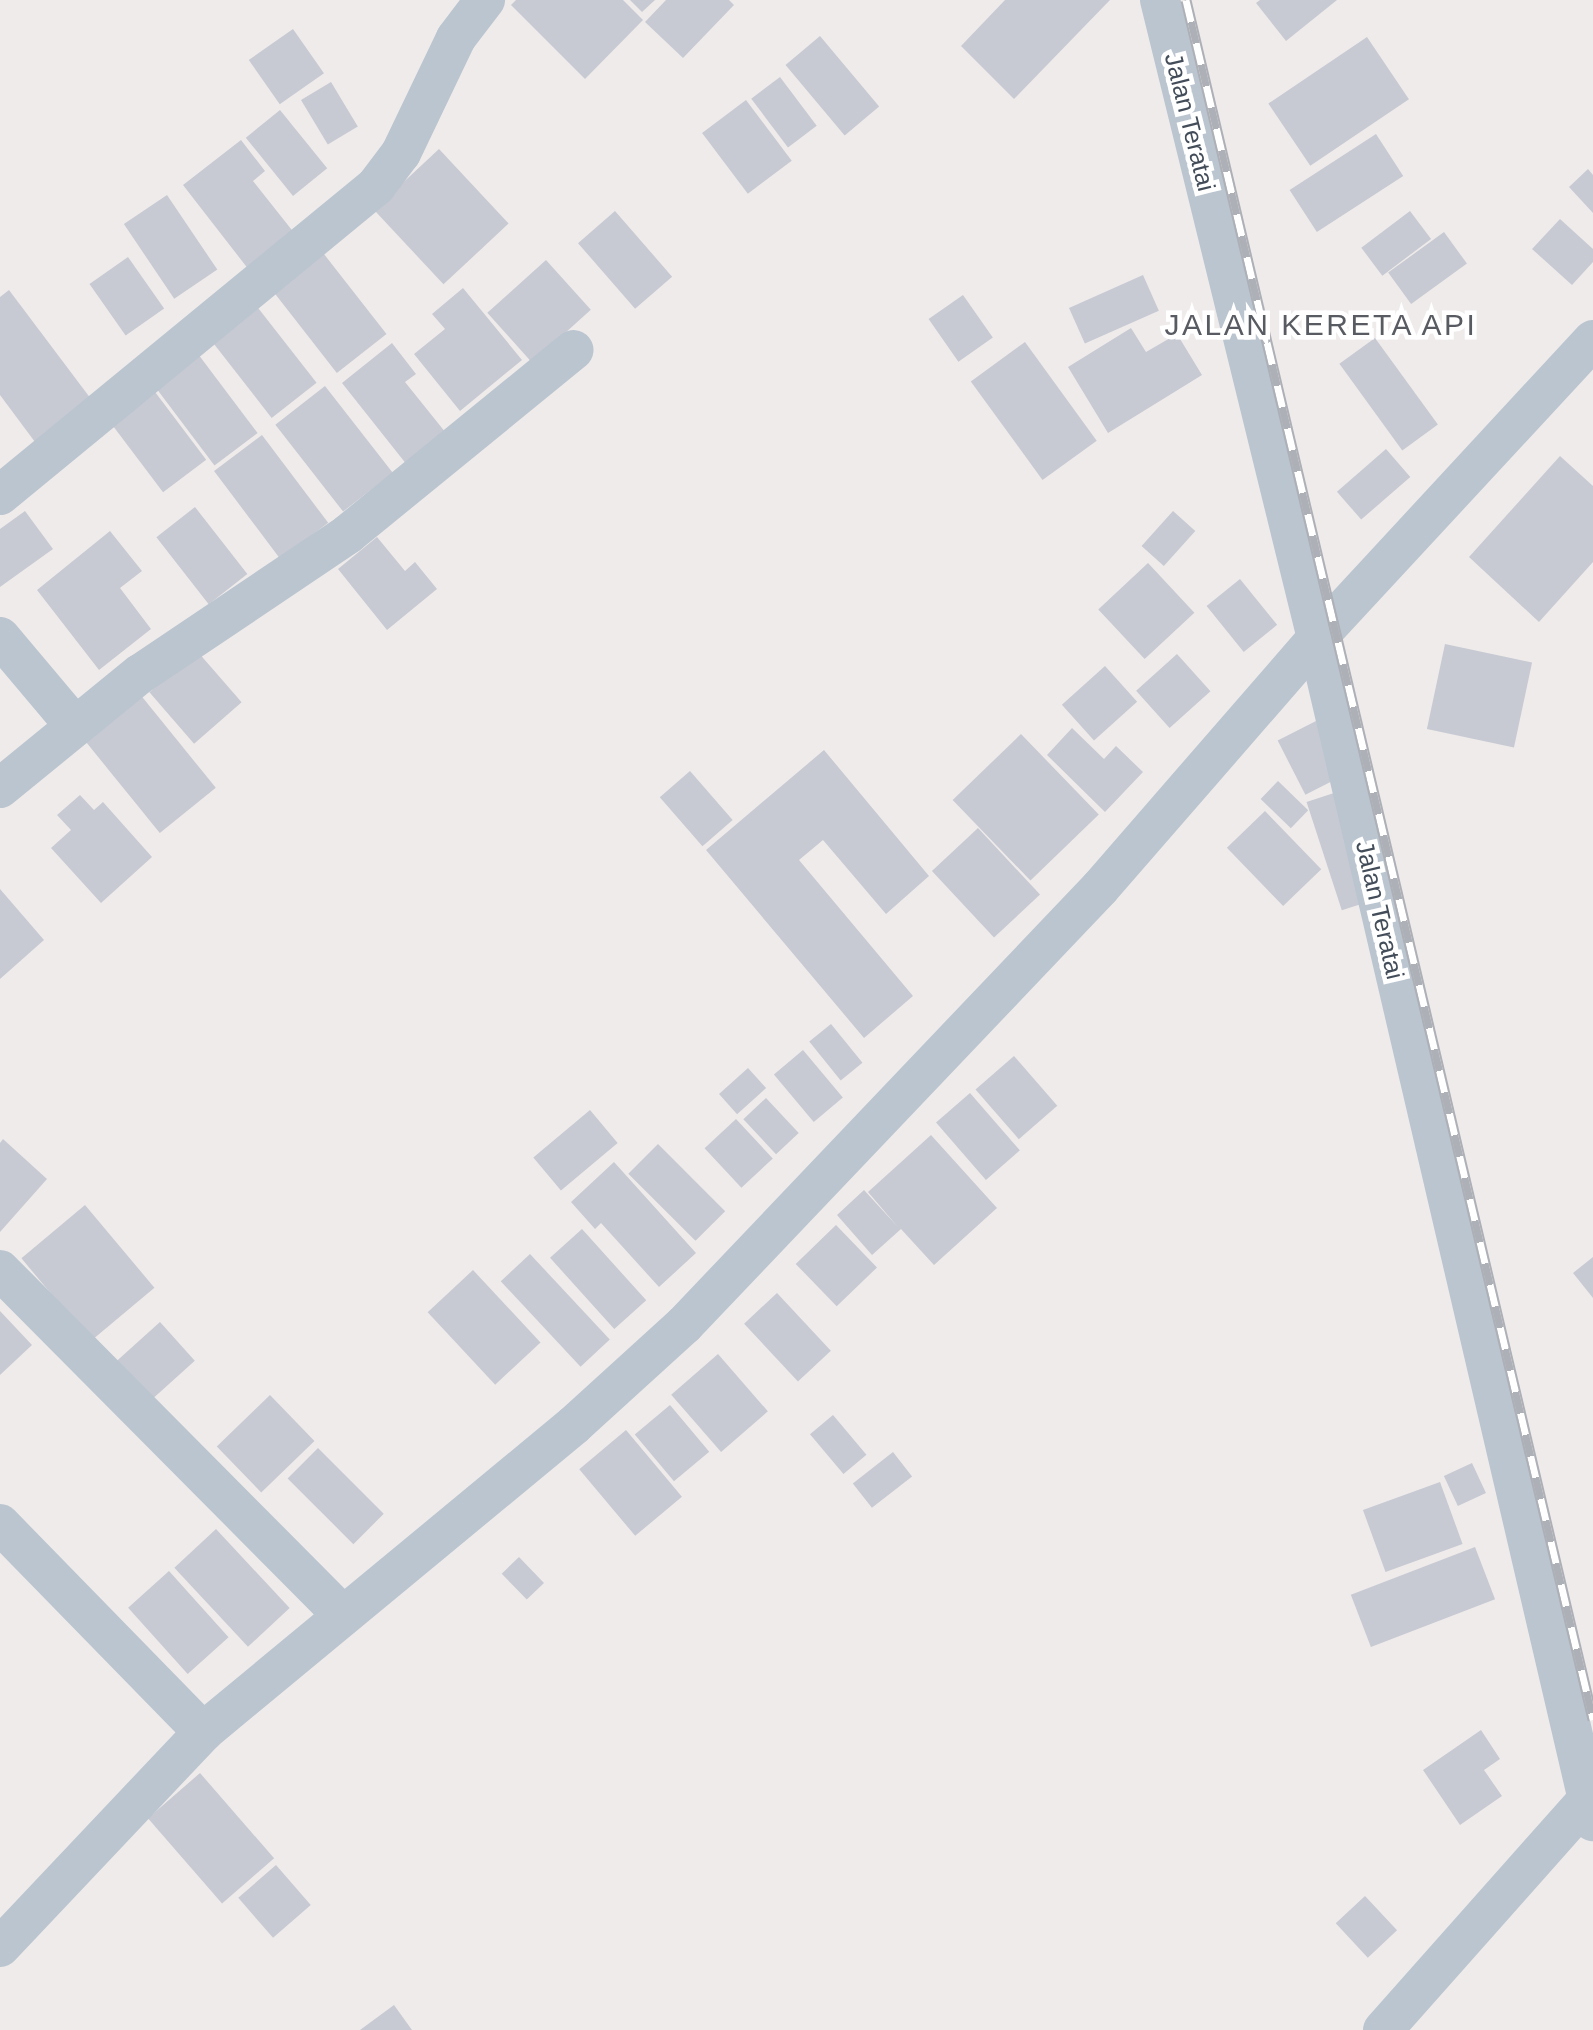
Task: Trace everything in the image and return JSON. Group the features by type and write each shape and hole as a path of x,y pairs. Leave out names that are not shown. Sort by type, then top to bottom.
{"street":[{"path":"0,494 376,186 402,153 456,38 485,0"},
{"name":"Jalan Teratai","path":"1160,0 1317,638 1590,1810"},
{"path":"0,1947 203,1732 684,1325 1100,888 1317,638 1593,340"},
{"path":"0,788 74,725 348,534 574,350"},
{"path":"0,637 74,725"},
{"path":"0,1270 343,1615"},
{"path":"0,1524 203,1732"},
{"path":"1383,2030 1590,1810"}],"building":[{"path":"516,0 623,0 643,20 585,79 511,5"},
{"path":"630,0 655,0 642,12"},
{"path":"666,0 729,0 734,5 683,58 645,22"},
{"path":"1005,0 1110,0 1014,99 961,46"},
{"path":"1337,0 1286,41 1256,3"},
{"path":"293,29 324,73 280,104 249,60"},
{"path":"820,36 879,106 845,135 786,65"},
{"path":"1367,37 1409,99 1310,166 1268,104"},
{"path":"780,77 817,126 788,147 751,99"},
{"path":"331,82 358,127 328,145 301,100"},
{"path":"746,100 792,161 748,194 702,133"},
{"path":"280,110 327,168 293,196 246,138"},
{"path":"1376,134 1403,176 1317,232 1290,190"},
{"path":"241,140 265,171 253,181 295,234 249,270 183,185"},
{"path":"439,149 509,224 443,284 374,210"},
{"path":"1588,169 1593,175 1593,213 1569,187"},
{"path":"167,195 217,270 174,299 124,224"},
{"path":"615,211 672,277 635,309 578,243"},
{"path":"1410,211 1431,239 1382,276 1361,248"},
{"path":"1560,219 1593,249 1593,262 1572,285 1532,249"},
{"path":"1444,232 1467,264 1411,304 1388,273"},
{"path":"320,249 386,334 337,373 270,288"},
{"path":"128,257 164,309 126,336 89,284"},
{"path":"546,260 591,310 532,363 487,313"},
{"path":"1143,275 1159,311 1085,344 1069,308"},
{"path":"463,288 522,360 460,411 414,354 445,329 432,314"},
{"path":"9,290 91,399 35,442 0,395 0,297"},
{"path":"963,295 993,338 958,362 929,319"},
{"path":"255,304 317,383 272,418 210,339"},
{"path":"1131,328 1146,352 1177,334 1202,375 1108,433 1068,367"},
{"path":"1375,338 1438,425 1402,450 1339,364"},
{"path":"1025,342 1097,441 1043,480 971,381"},
{"path":"392,343 416,374 405,382 450,438 411,470 342,383"},
{"path":"192,346 258,433 214,466 149,378"},
{"path":"146,380 206,460 163,492 103,412"},
{"path":"325,386 393,473 343,511 275,425"},
{"path":"262,435 328,523 280,559 214,471"},
{"path":"1386,449 1410,477 1361,520 1337,492"},
{"path":"1560,456 1593,486 1593,562 1539,622 1469,557"},
{"path":"195,507 247,574 209,604 156,537"},
{"path":"25,511 53,549 0,587 0,529"},
{"path":"1173,511 1195,531 1164,566 1142,546"},
{"path":"110,531 142,571 120,588 151,629 99,670 37,590"},
{"path":"377,537 405,571 415,562 437,589 387,630 338,569"},
{"path":"1148,563 1194,613 1145,659 1098,609"},
{"path":"1240,579 1277,625 1244,652 1207,606"},
{"path":"1445,644 1532,663 1514,748 1427,729"},
{"path":"197,651 242,702 194,744 149,692"},
{"path":"1177,654 1210,691 1170,728 1136,691"},
{"path":"1105,666 1137,702 1094,740 1062,705"},
{"path":"139,693 216,788 160,833 83,738"},
{"path":"1316,721 1344,775 1305,795 1278,741"},
{"path":"1072,728 1104,759 1116,746 1143,772 1105,812 1047,755"},
{"path":"1021,734 1099,815 1030,881 953,800"},
{"path":"824,750 929,876 886,914 823,840 799,860 913,996 864,1038 706,850"},
{"path":"690,771 733,820 702,846 660,797"},
{"path":"1278,781 1308,810 1291,828 1261,799"},
{"path":"1337,792 1372,900 1342,910 1307,802"},
{"path":"80,795 94,810 103,802 152,857 101,903 51,848 71,830 57,815"},
{"path":"1265,811 1321,869 1283,906 1227,848"},
{"path":"978,828 1040,895 994,938 932,871"},
{"path":"0,889 44,940 0,979"},
{"path":"831,1024 862,1063 841,1080 809,1042"},
{"path":"803,1050 843,1097 814,1122 774,1074"},
{"path":"1014,1056 1057,1106 1019,1139 976,1089"},
{"path":"748,1068 766,1088 737,1114 719,1094"},
{"path":"970,1093 1020,1150 986,1180 936,1123"},
{"path":"766,1098 799,1133 776,1154 743,1119"},
{"path":"590,1110 618,1143 561,1191 533,1158"},
{"path":"736,1119 773,1158 741,1188 705,1148"},
{"path":"931,1135 997,1208 934,1265 901,1229 872,1255 837,1215 864,1190 897,1226 868,1192"},
{"path":"3,1139 47,1179 0,1232 0,1143"},
{"path":"658,1144 725,1211 695,1241 628,1174"},
{"path":"614,1162 696,1253 659,1287 601,1223 595,1229 571,1202"},
{"path":"85,1205 154,1288 91,1341 21,1258"},
{"path":"836,1225 877,1267 837,1306 796,1264"},
{"path":"582,1229 646,1300 614,1329 550,1258"},
{"path":"530,1254 610,1340 581,1367 501,1281"},
{"path":"1593,1257 1593,1298 1573,1273"},
{"path":"473,1270 541,1342 495,1385 428,1312"},
{"path":"777,1293 831,1351 798,1381 744,1324"},
{"path":"0,1311 32,1345 0,1375"},
{"path":"160,1322 195,1361 149,1402 114,1363"},
{"path":"718,1354 768,1411 721,1452 671,1395"},
{"path":"270,1395 314,1441 261,1492 217,1446"},
{"path":"670,1405 709,1452 674,1481 635,1435"},
{"path":"833,1415 866,1455 843,1474 810,1434"},
{"path":"626,1430 682,1497 635,1536 579,1469"},
{"path":"318,1448 384,1514 353,1544 288,1478"},
{"path":"893,1452 912,1476 872,1508 853,1483"},
{"path":"1472,1463 1486,1493 1458,1506 1444,1476"},
{"path":"1440,1482 1463,1544 1386,1572 1363,1510"},
{"path":"216,1529 290,1608 248,1647 174,1568"},
{"path":"1475,1547 1495,1599 1371,1647 1351,1595"},
{"path":"519,1557 544,1583 527,1600 502,1574"},
{"path":"169,1571 229,1637 188,1674 128,1608"},
{"path":"1481,1730 1500,1759 1484,1770 1502,1796 1460,1825 1423,1770"},
{"path":"200,1773 274,1858 222,1904 148,1818"},
{"path":"276,1865 311,1905 273,1938 238,1898"},
{"path":"1365,1896 1397,1930 1368,1958 1336,1923"},
{"path":"394,2005 412,2030 360,2030"}],"railway":[{"path":"1186,0 1593,1719"}],"district":[{"name":"JALAN KERETA API","path":"1321,325"}]}
